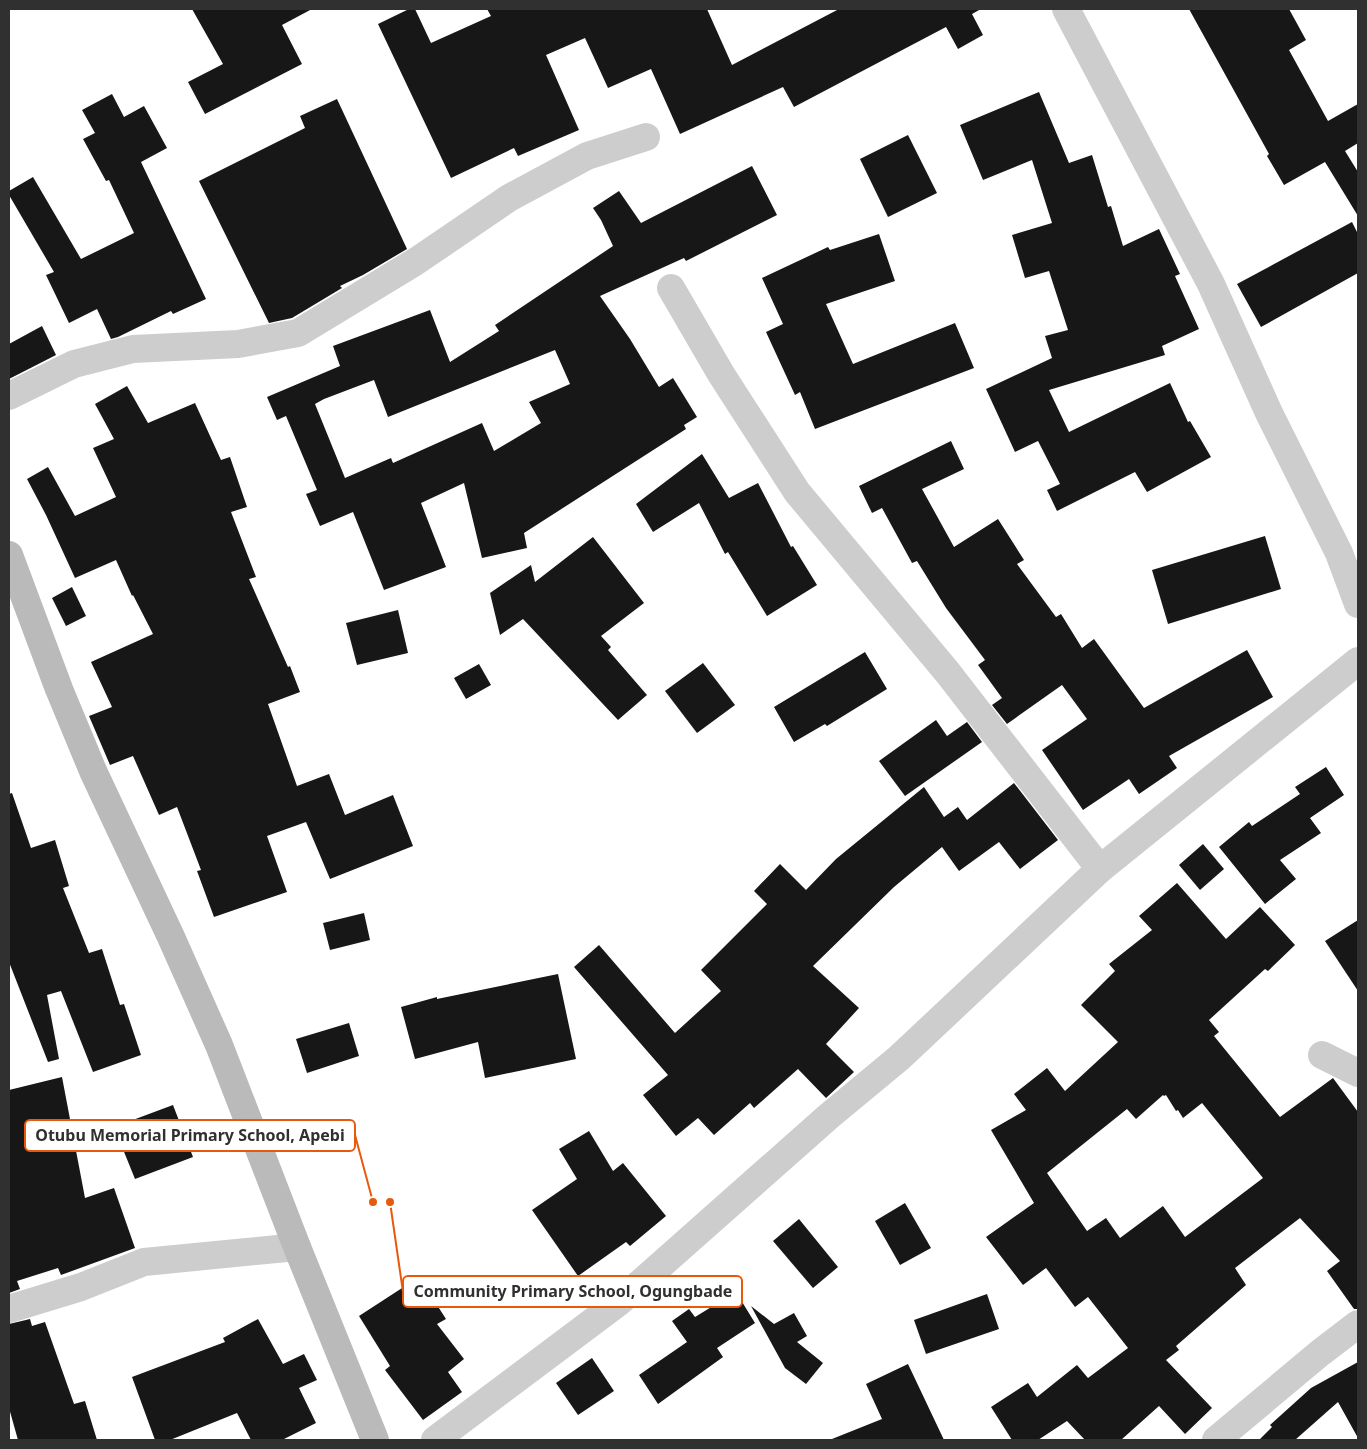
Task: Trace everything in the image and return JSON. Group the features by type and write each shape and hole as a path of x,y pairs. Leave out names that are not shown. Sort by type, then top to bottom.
{"street":[{"path":"1066,9 1211,284 1269,413 1340,553 1358,604"},
{"path":"9,396 74,364 133,349 238,344 298,333 414,262 509,198 587,156 646,138"},
{"path":"671,288 721,374 796,492 948,673 1100,868"},
{"path":"9,555 59,689 93,771 171,937 219,1045 297,1247 375,1440"},
{"path":"435,1440 619,1302 829,1116 899,1058 1100,868 1358,661"},
{"path":"1322,1055 1358,1073"},
{"path":"9,1309 81,1287 144,1262 297,1247"},
{"path":"1216,1440 1320,1353 1358,1324"}],"building":[{"path":"192,9 312,9 282,25 302,64 205,114 188,82 223,64"},
{"path":"409,9 415,9 431,43 491,16 487,9 707,9 732,65 839,9 981,9 972,14 983,35 958,49 946,27 794,107 783,87 680,134 651,69 608,88 585,38 546,55 579,130 518,156 514,148 451,178 378,24"},
{"path":"1189,9 1289,9 1306,40 1289,50 1328,121 1358,104 1358,143 1345,151 1358,172 1358,216 1325,162 1284,185 1267,156 1269,154"},
{"path":"1039,92 1069,163 1092,155 1108,207 1111,206 1123,246 1159,229 1180,274 1175,276 1199,329 1162,346 1165,355 1049,390 1069,432 1170,383 1188,422 1190,421 1211,457 1147,492 1135,472 1057,511 1047,490 1060,484 1038,441 1015,452 986,389 1052,358 1045,336 1068,330 1049,271 1025,278 1012,235 1052,223 1032,160 983,180 960,125"},
{"path":"112,94 124,117 144,106 167,148 141,162 206,299 173,314 171,311 111,339 97,309 69,323 46,275 54,272 9,195 9,191 33,177 81,259 134,233 109,180 106,181 83,139 95,133 82,110"},
{"path":"337,99 407,249 340,286 342,288 292,318 269,323 199,181 305,128 300,116"},
{"path":"908,135 937,193 888,217 860,159"},
{"path":"752,166 777,215 686,261 684,258 600,296 630,339 659,387 673,378 697,417 684,425 686,429 524,533 527,548 482,558 464,483 421,503 446,567 384,590 353,512 320,526 306,494 317,490 286,416 277,420 267,397 340,366 333,346 430,310 450,362 499,331 495,325 613,246 593,208 619,191 641,223","holes":["555,350 570,384 529,402 541,423 494,451 482,423 393,463 391,458 345,478 315,404 374,380 388,417"]},
{"path":"1352,222 1358,234 1358,273 1261,327 1237,284"},
{"path":"879,234 895,281 826,304 853,364 955,323 974,368 815,429 800,392 795,395 766,332 783,324 762,278 828,247 830,250"},
{"path":"42,326 56,355 9,379 9,344"},
{"path":"127,386 148,423 195,403 221,460 230,457 247,507 231,512 256,577 249,579 288,667 290,666 300,692 268,704 297,786 329,774 345,815 393,795 413,846 330,879 306,822 267,836 287,892 214,917 197,871 201,870 177,807 159,815 133,756 110,765 89,716 112,707 91,662 153,634 132,596 116,560 75,578 27,479 48,467 75,516 116,497 93,448 114,439 95,404"},
{"path":"951,441 964,469 922,489 954,547 998,519 1024,560 1017,564 1056,617 1061,614 1082,648 1094,639 1144,708 1247,650 1273,697 1169,756 1177,768 1139,794 1129,779 1083,810 1042,750 1087,719 1062,685 1007,724 992,705 1002,698 978,665 985,660 946,608 917,561 912,563 882,508 872,513 859,486"},
{"path":"702,454 729,498 758,483 791,547 793,546 817,585 767,616 728,552 725,554 699,503 653,532 636,504"},
{"path":"1265,536 1281,589 1168,624 1152,570"},
{"path":"593,537 644,603 601,636 611,647 608,650 647,695 618,720 523,619 500,635 490,593 531,565 535,582"},
{"path":"72,587 86,616 66,626 52,598"},
{"path":"398,610 408,653 357,665 346,623"},
{"path":"865,652 887,689 827,726 825,724 794,742 774,707"},
{"path":"703,663 735,705 697,733 665,691"},
{"path":"479,664 491,685 466,699 454,678"},
{"path":"936,720 947,736 967,722 982,742 905,796 879,761"},
{"path":"1326,767 1344,795 1310,818 1321,833 1280,860 1296,879 1265,904 1219,847 1249,822 1252,826 1300,794 1295,787"},
{"path":"1014,783 1058,840 1020,869 999,842 959,871 942,847 894,887 813,966 859,1008 826,1044 854,1072 826,1098 798,1069 754,1108 750,1103 714,1135 698,1118 676,1136 643,1095 668,1075 574,967 599,945 675,1033 721,991 701,970 767,904 754,891 780,864 806,890 836,859 924,787 944,817 958,807 967,820"},
{"path":"12,793 31,848 55,840 69,886 63,888 89,953 102,949 120,1005 124,1004 141,1055 93,1072 61,991 47,995 59,1059 48,1062 9,962 9,794"},
{"path":"1203,844 1224,869 1200,890 1179,865"},
{"path":"1177,883 1226,939 1260,907 1295,945 1268,971 1265,969 1209,1020 1219,1032 1214,1036 1280,1117 1333,1078 1358,1112 1358,1309 1354,1309 1327,1271 1340,1261 1300,1218 1235,1268 1246,1285 1176,1346 1179,1350 1166,1360 1212,1408 1185,1434 1159,1406 1121,1440 1085,1440 1067,1421 1038,1440 1012,1440 991,1407 1028,1383 1037,1397 1077,1365 1088,1378 1128,1348 1088,1297 1075,1307 1046,1268 1023,1285 986,1237 1034,1203 991,1130 1026,1110 1014,1094 1047,1068 1065,1091 1118,1042 1081,1005 1115,971 1109,964 1152,930 1139,916","holes":["1166,1095 1183,1118 1202,1103 1263,1178 1185,1237 1163,1206 1120,1238 1106,1218 1087,1231 1047,1173 1127,1109 1136,1119"]},
{"path":"364,913 370,940 330,950 323,923"},
{"path":"1358,920 1358,991 1325,941"},
{"path":"558,974 576,1059 485,1078 478,1042 415,1059 401,1007 437,997 437,999"},
{"path":"349,1023 359,1056 307,1073 296,1039"},
{"path":"62,1077 85,1198 114,1188 135,1248 61,1275 58,1268 17,1281 20,1289 9,1293 9,1090"},
{"path":"173,1105 193,1157 135,1179 114,1127"},
{"path":"589,1131 613,1171 623,1163 666,1216 630,1246 626,1242 578,1276 532,1210 577,1179 559,1149"},
{"path":"905,1203 931,1248 900,1265 875,1221"},
{"path":"799,1219 838,1267 813,1288 773,1241"},
{"path":"419,1277 446,1319 437,1324 464,1359 448,1372 462,1392 423,1420 385,1370 390,1366 359,1316"},
{"path":"736,1292 755,1323 717,1348 723,1357 658,1404 639,1375 687,1342 672,1321 689,1309 695,1317"},
{"path":"987,1294 999,1329 926,1354 914,1320"},
{"path":"751,1306 774,1324 794,1313 807,1336 797,1342 823,1363 806,1384 785,1368"},
{"path":"30,1319 32,1326 45,1322 74,1404 85,1401 97,1440 18,1440 9,1408 9,1324"},
{"path":"258,1319 283,1364 304,1354 317,1380 299,1388 316,1423 282,1440 251,1440 237,1413 170,1440 155,1440 132,1377 225,1342 223,1338"},
{"path":"592,1358 614,1391 578,1415 556,1383"},
{"path":"1358,1362 1358,1438 1338,1402 1295,1440 1259,1440 1272,1427 1270,1425 1311,1388"},
{"path":"908,1364 944,1440 832,1440 882,1419 866,1384"}],"place":[{"name":"Otubu Memorial Primary School, Apebi","path":"373,1202"},
{"name":"Community Primary School, Ogungbade","path":"390,1202"}]}
